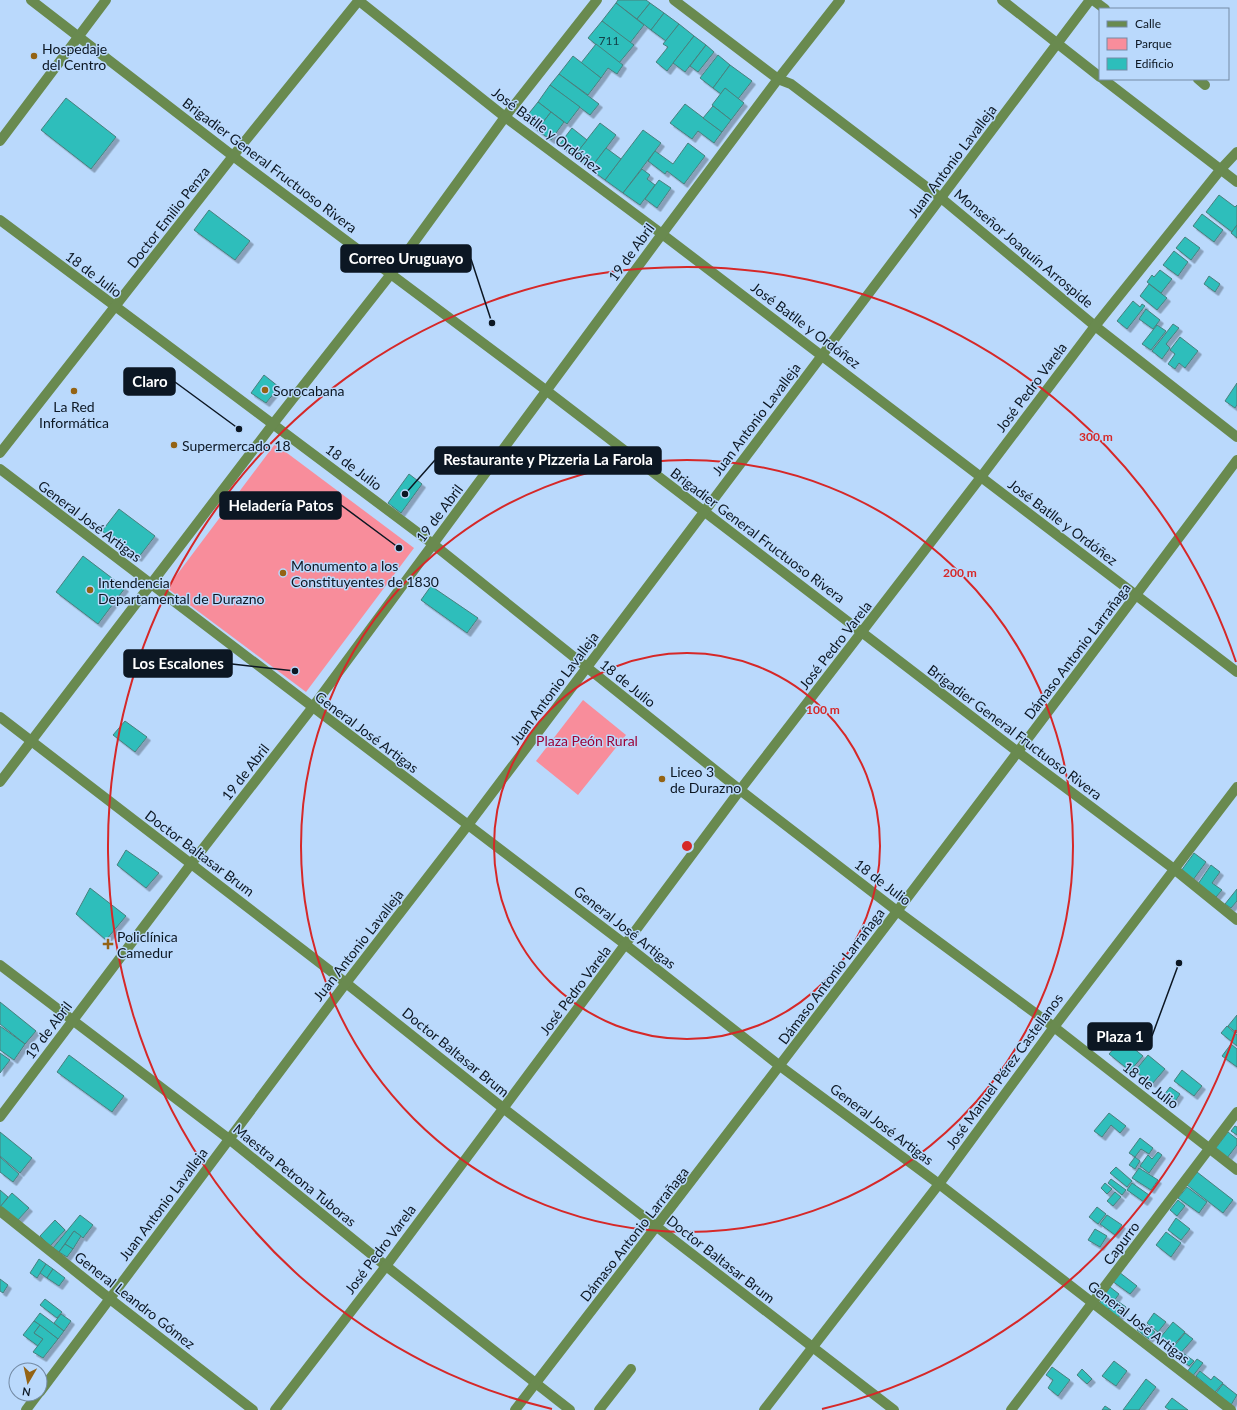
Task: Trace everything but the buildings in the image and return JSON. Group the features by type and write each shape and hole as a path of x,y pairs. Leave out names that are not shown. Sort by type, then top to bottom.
{"street":[{"name":"Brigadier General Fructuoso Rivera","path":"31,0 233,156 547,391 1018,752 1174,869 1237,920"},
{"path":"0,141 106,0"},
{"name":"José Batlle y Ordóñez","path":"358,0 505,117 822,355 1237,672"},
{"name":"Doctor Emilio Penza","path":"0,453 233,156 358,0"},
{"path":"0,782 273,424 391,274 505,117 597,0"},
{"name":"Monseñor Joaquín Arrospide","path":"674,0 778,79 791,84 941,198 1095,326 1237,437"},
{"name":"19 de Abril","path":"0,1118 191,864 312,708 662,234 778,79 840,0"},
{"path":"1002,0 1099,76"},
{"path":"1092,0 1104,8"},
{"name":"Juan Antonio Lavalleja","path":"48,1381 346,983 468,825 1057,44 1092,0"},
{"path":"1104,80 1237,182"},
{"name":"José Pedro Varela","path":"275,1410 386,1266 740,790 981,477 1095,326 1221,169 1237,152"},
{"name":"18 de Julio","path":"0,220 433,544 740,790 898,911 1054,1027 1237,1170"},
{"name":"Dámaso Antonio Larrañaga","path":"515,1410 657,1227 898,911 1237,460"},
{"name":"General José Artigas","path":"0,470 626,945 780,1066 939,1184 1231,1410"},
{"name":"Doctor Baltasar Brum","path":"0,717 346,983 503,1108 894,1410"},
{"name":"José Manuel Pérez Castellanos","path":"764,1410 939,1184 1054,1027 1237,787"},
{"name":"Maestra Petrona Tuboras","path":"0,965 229,1139 386,1266 570,1410"},
{"name":"Capurro","path":"1011,1410 1093,1304 1237,1112"},
{"name":"General Leandro Gómez","path":"0,1211 110,1299 254,1410"},
{"path":"599,1410 632,1369"},
{"name":"Juan Antonio Lavalleja","path":"26,1410 32,1402"}],"green space":[{"path":"275,444 414,548 306,692 167,588"},
{"name":"Plaza Peón Rural","path":"583,700 626,735 578,795 536,761"}],"place":[{"name":"Hospedaje del Centro","path":"34,56"},
{"name":"Correo Uruguayo","path":"492,323"},
{"name":"Sorocabana","path":"265,390"},
{"name":"La Red Informática","path":"74,391"},
{"name":"Claro","path":"239,429"},
{"name":"Supermercado 18","path":"174,445"},
{"name":"Restaurante y Pizzeria La Farola","path":"405,494"},
{"name":"Heladería Patos","path":"399,548"},
{"name":"Monumento a los Constituyentes de 1830","path":"283,573"},
{"name":"Intendencia Departamental de Durazno","path":"90,590"},
{"name":"Los Escalones","path":"295,671"},
{"name":"Liceo 3 de Durazno","path":"662,779"},
{"name":"Policlínica Camedur","path":"108,944"},
{"name":"Plaza 1","path":"1179,963"}]}
